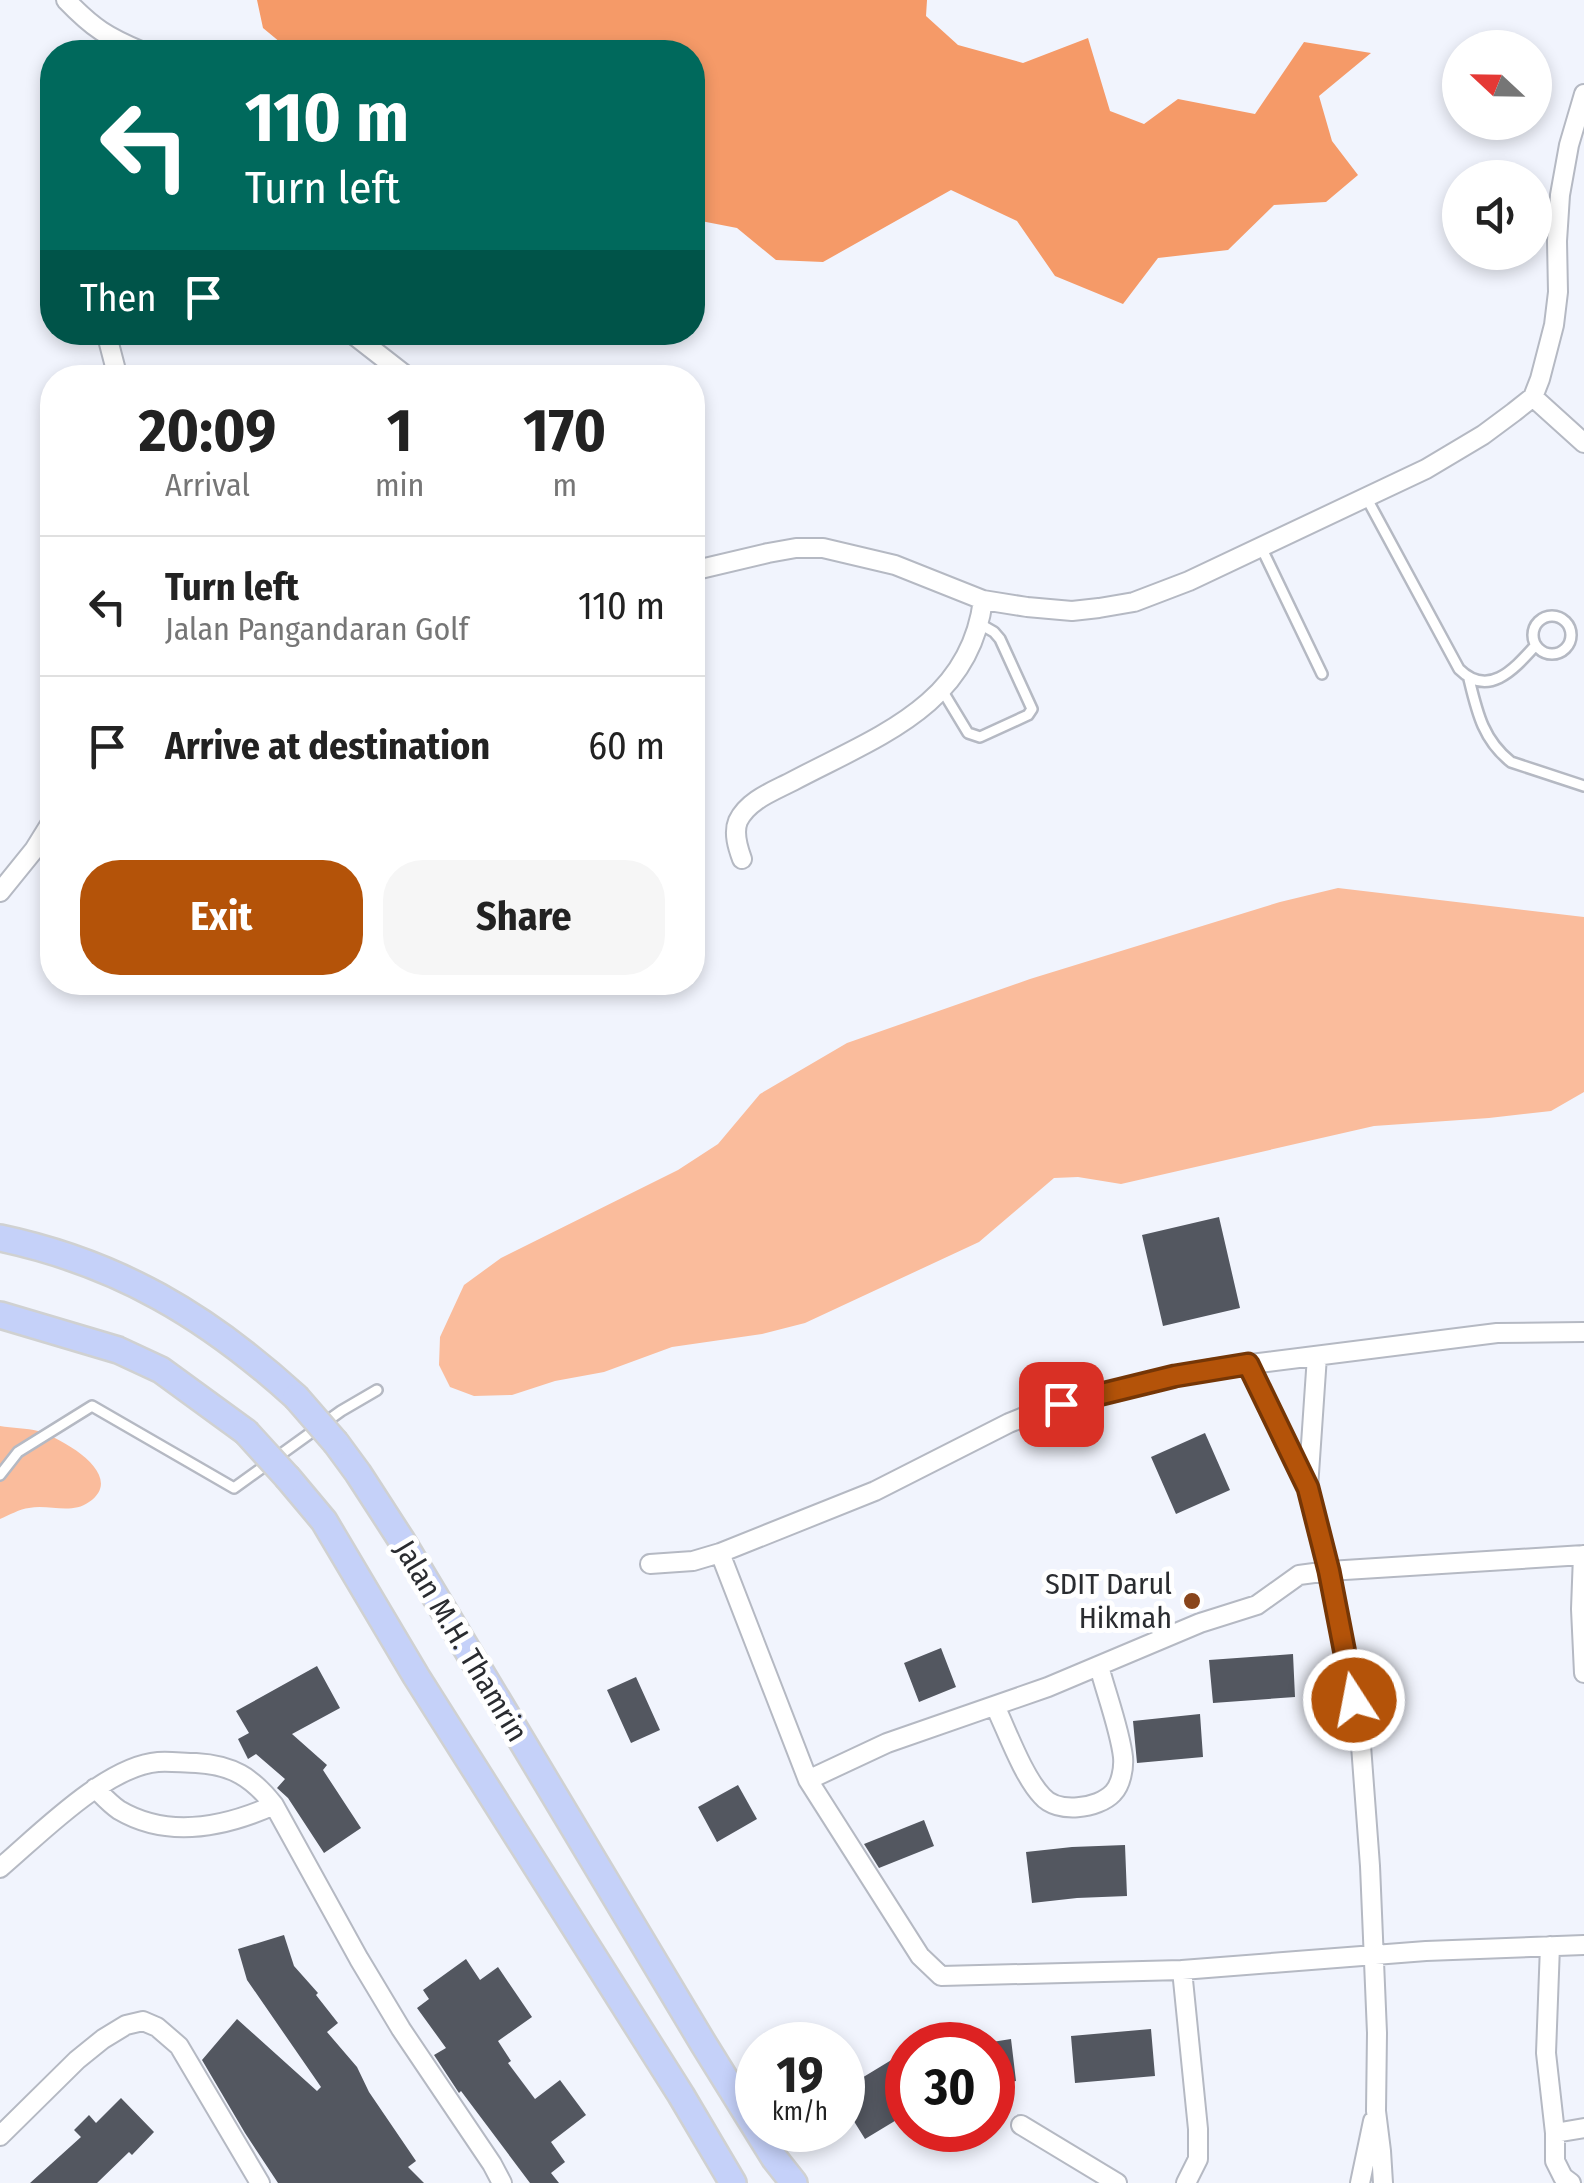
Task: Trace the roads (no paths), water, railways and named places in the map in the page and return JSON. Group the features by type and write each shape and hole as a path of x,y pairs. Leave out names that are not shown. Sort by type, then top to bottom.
{"main road":[{"name":"Jalan M.H. Thamrin","path":"0,1238 45,1248 151,1291 196,1317 264,1368 296,1397 336,1443 402,1542 703,2043 794,2183"},
{"name":"Jalan M.H. Thamrin","path":"0,1315 118,1350 160,1370 246,1432 288,1478 324,1521 416,1676 733,2183"}],"street":[{"path":"66,0 90,24 115,40"},
{"path":"705,568 796,548 822,548 895,565 983,600 1028,608 1072,610 1134,602 1203,575 1426,470 1484,435 1532,397 1540,378 1558,292 1560,195 1584,94"},
{"path":"367,345 392,365"},
{"path":"1532,397 1584,443"},
{"path":"742,859 736,840 738,822 757,799 903,724 942,690 966,660 980,624 983,600"},
{"path":"0,892 40,840"},
{"path":"650,1564 687,1562 720,1553 875,1491 1038,1410 1084,1397 1248,1364 1497,1333 1584,1332"},
{"path":"1308,1488 1317,1356"},
{"path":"1248,1364 1308,1488 1329,1571 1360,1732 1369,1848 1376,2111 1382,2183"},
{"path":"720,1553 808,1780 920,1956 941,1976 1182,1970 1426,1951 1584,1946"},
{"path":"808,1780 887,1743 995,1706 1257,1604 1299,1576 1329,1571 1584,1554 1580,1609 1584,1673"},
{"path":"995,1706 1030,1779 1052,1804 1092,1804 1111,1797 1118,1788 1123,1758 1099,1666"},
{"path":"0,1868 95,1788 122,1772 155,1762 206,1764 234,1770 258,1784 274,1805 400,2029 502,2183"},
{"path":"95,1788 119,1809 177,1828 224,1822 274,1805"},
{"path":"1550,1946 1546,2052 1555,2161 1571,2183"},
{"path":"1182,1970 1198,2128 1198,2159 1186,2183"},
{"path":"0,2136 102,2039 126,2025 143,2021 157,2027 179,2046 260,2183"},
{"path":"1360,2183 1376,2111"},
{"path":"1021,2125 1118,2183"},
{"path":"1555,2132 1584,2128"}],"lane":[{"path":"1366,497 1460,669 1469,678 1492,745 1511,762 1584,786"},
{"path":"1261,546 1322,674"},
{"path":"1556,616 1568,624 1570,639 1562,651 1548,654 1536,645 1533,630 1542,619 1556,616"},
{"path":"942,690 974,737 1028,715 1032,709 1000,638 980,624"},
{"path":"1469,678 1490,682 1504,676 1536,645"},
{"path":"0,1475 18,1452 92,1406 234,1488 377,1390"}],"place":[{"name":"SDIT Darul Hikmah","path":"1192,1601"}]}
